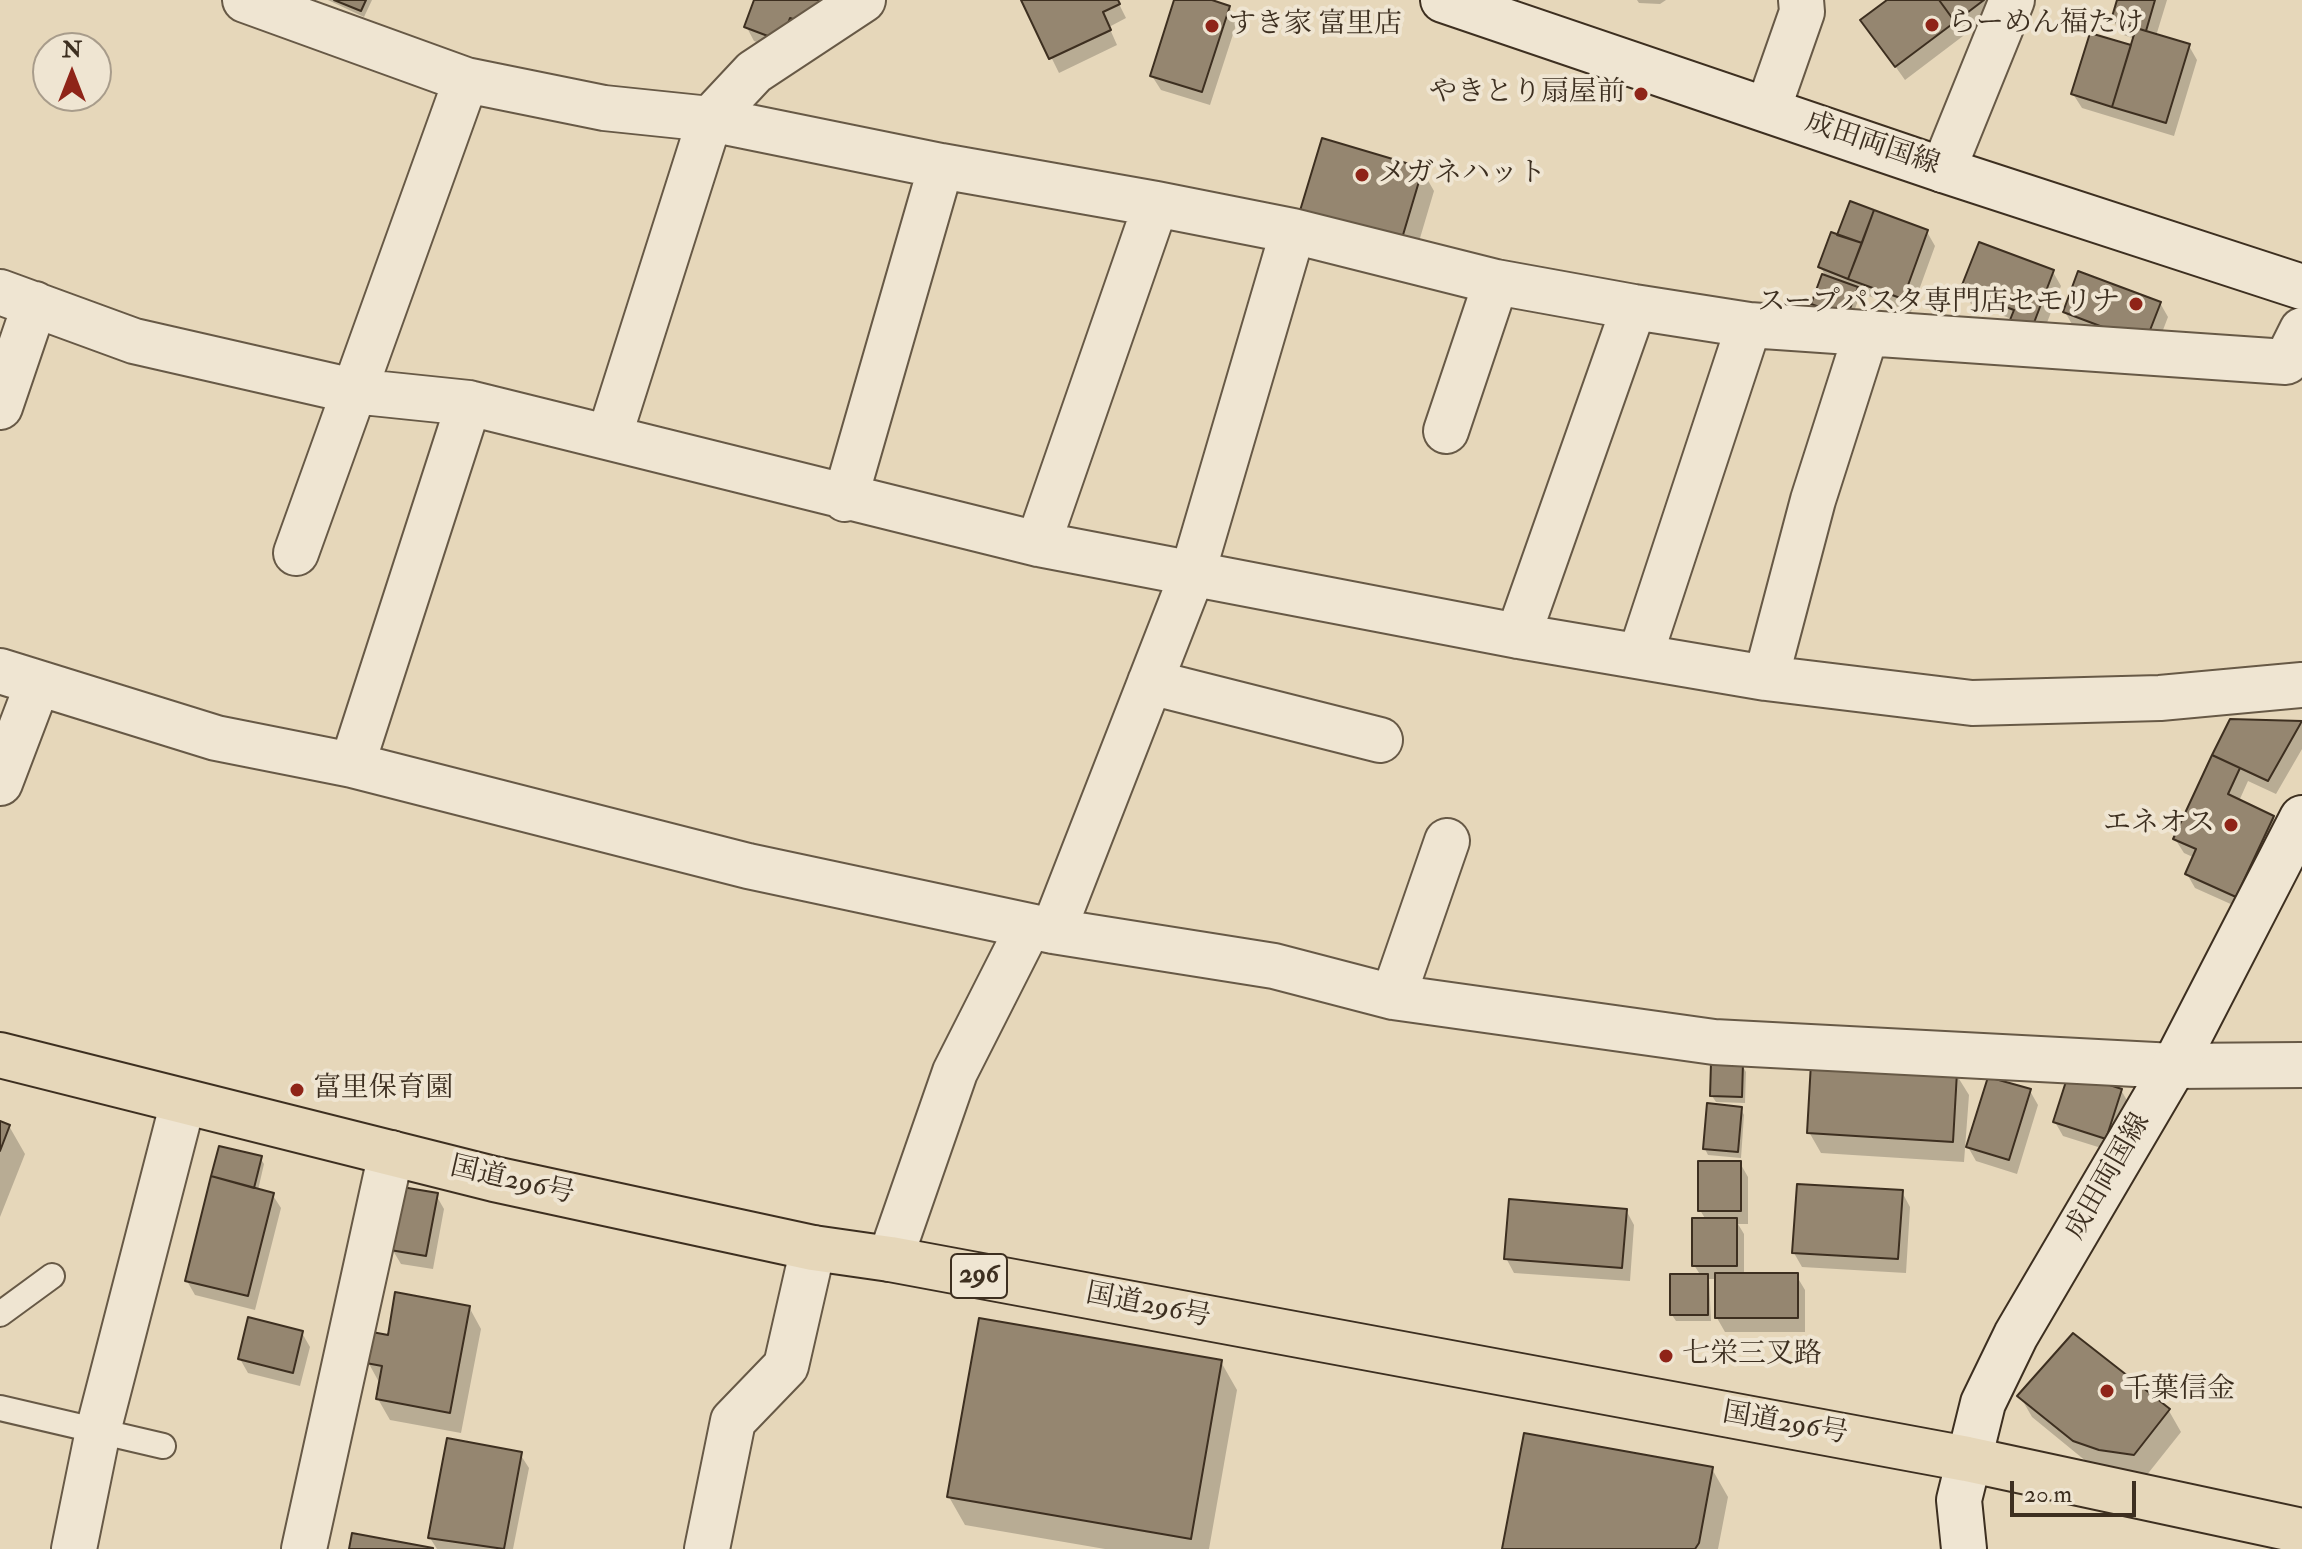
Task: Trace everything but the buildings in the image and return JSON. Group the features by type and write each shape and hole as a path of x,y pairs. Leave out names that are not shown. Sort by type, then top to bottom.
{"highway":[{"name":"国道296号","path":"0,1055 391,1153 813,1248 890,1259 1967,1459 2302,1531"}],"street":[{"path":"245,0 466,80 604,108 710,119 941,166 1156,204 1293,231 1496,282 1634,307 1749,325 2286,362 2302,330"},
{"path":"609,437 710,119 754,72 863,0"},
{"name":"成田両国線","path":"1443,0 1943,170 2302,287"},
{"path":"1768,109 1802,12 1801,0"},
{"path":"1943,170 2012,0"},
{"path":"296,553 466,80"},
{"path":"845,499 941,166"},
{"path":"1038,544 1156,204"},
{"path":"890,1259 955,1072 1041,928 1150,682 1192,575 1293,231"},
{"path":"1446,431 1496,282"},
{"path":"0,407 18,298 134,341 353,391 469,403 845,499 1038,544 1518,636 1766,678 1972,703 2160,698 2302,685"},
{"path":"1518,636 1634,307"},
{"path":"1640,656 1749,325"},
{"path":"1766,678 1813,500 1866,334"},
{"path":"352,765 469,403"},
{"path":"0,783 19,677 216,738 352,765 748,866 1041,928 1274,966 1393,997 1714,1042 2174,1066 2302,1065"},
{"path":"1150,682 1380,740"},
{"name":"成田両国線","path":"1964,1549 1959,1500 1983,1403 2016,1335 2174,1066 2302,818"},
{"path":"1393,997 1447,841"},
{"path":"74,1549 98,1431 183,1102"},
{"path":"304,1549 391,1153"},
{"path":"707,1549 733,1421 786,1366 813,1248"}],"lane":[{"path":"0,1314 52,1276"},
{"path":"0,1408 163,1446"}],"place":[{"name":"らーめん福たけ","path":"1932,25"},
{"name":"すき家 富里店","path":"1212,26"},
{"name":"やきとり扇屋前","path":"1641,94"},
{"name":"メガネハット","path":"1362,175"},
{"name":"スープパスタ専門店セモリナ","path":"2136,304"},
{"name":"エネオス","path":"2231,825"},
{"name":"富里保育園","path":"297,1090"},
{"name":"七栄三叉路","path":"1666,1356"},
{"name":"千葉信金","path":"2107,1391"}]}
